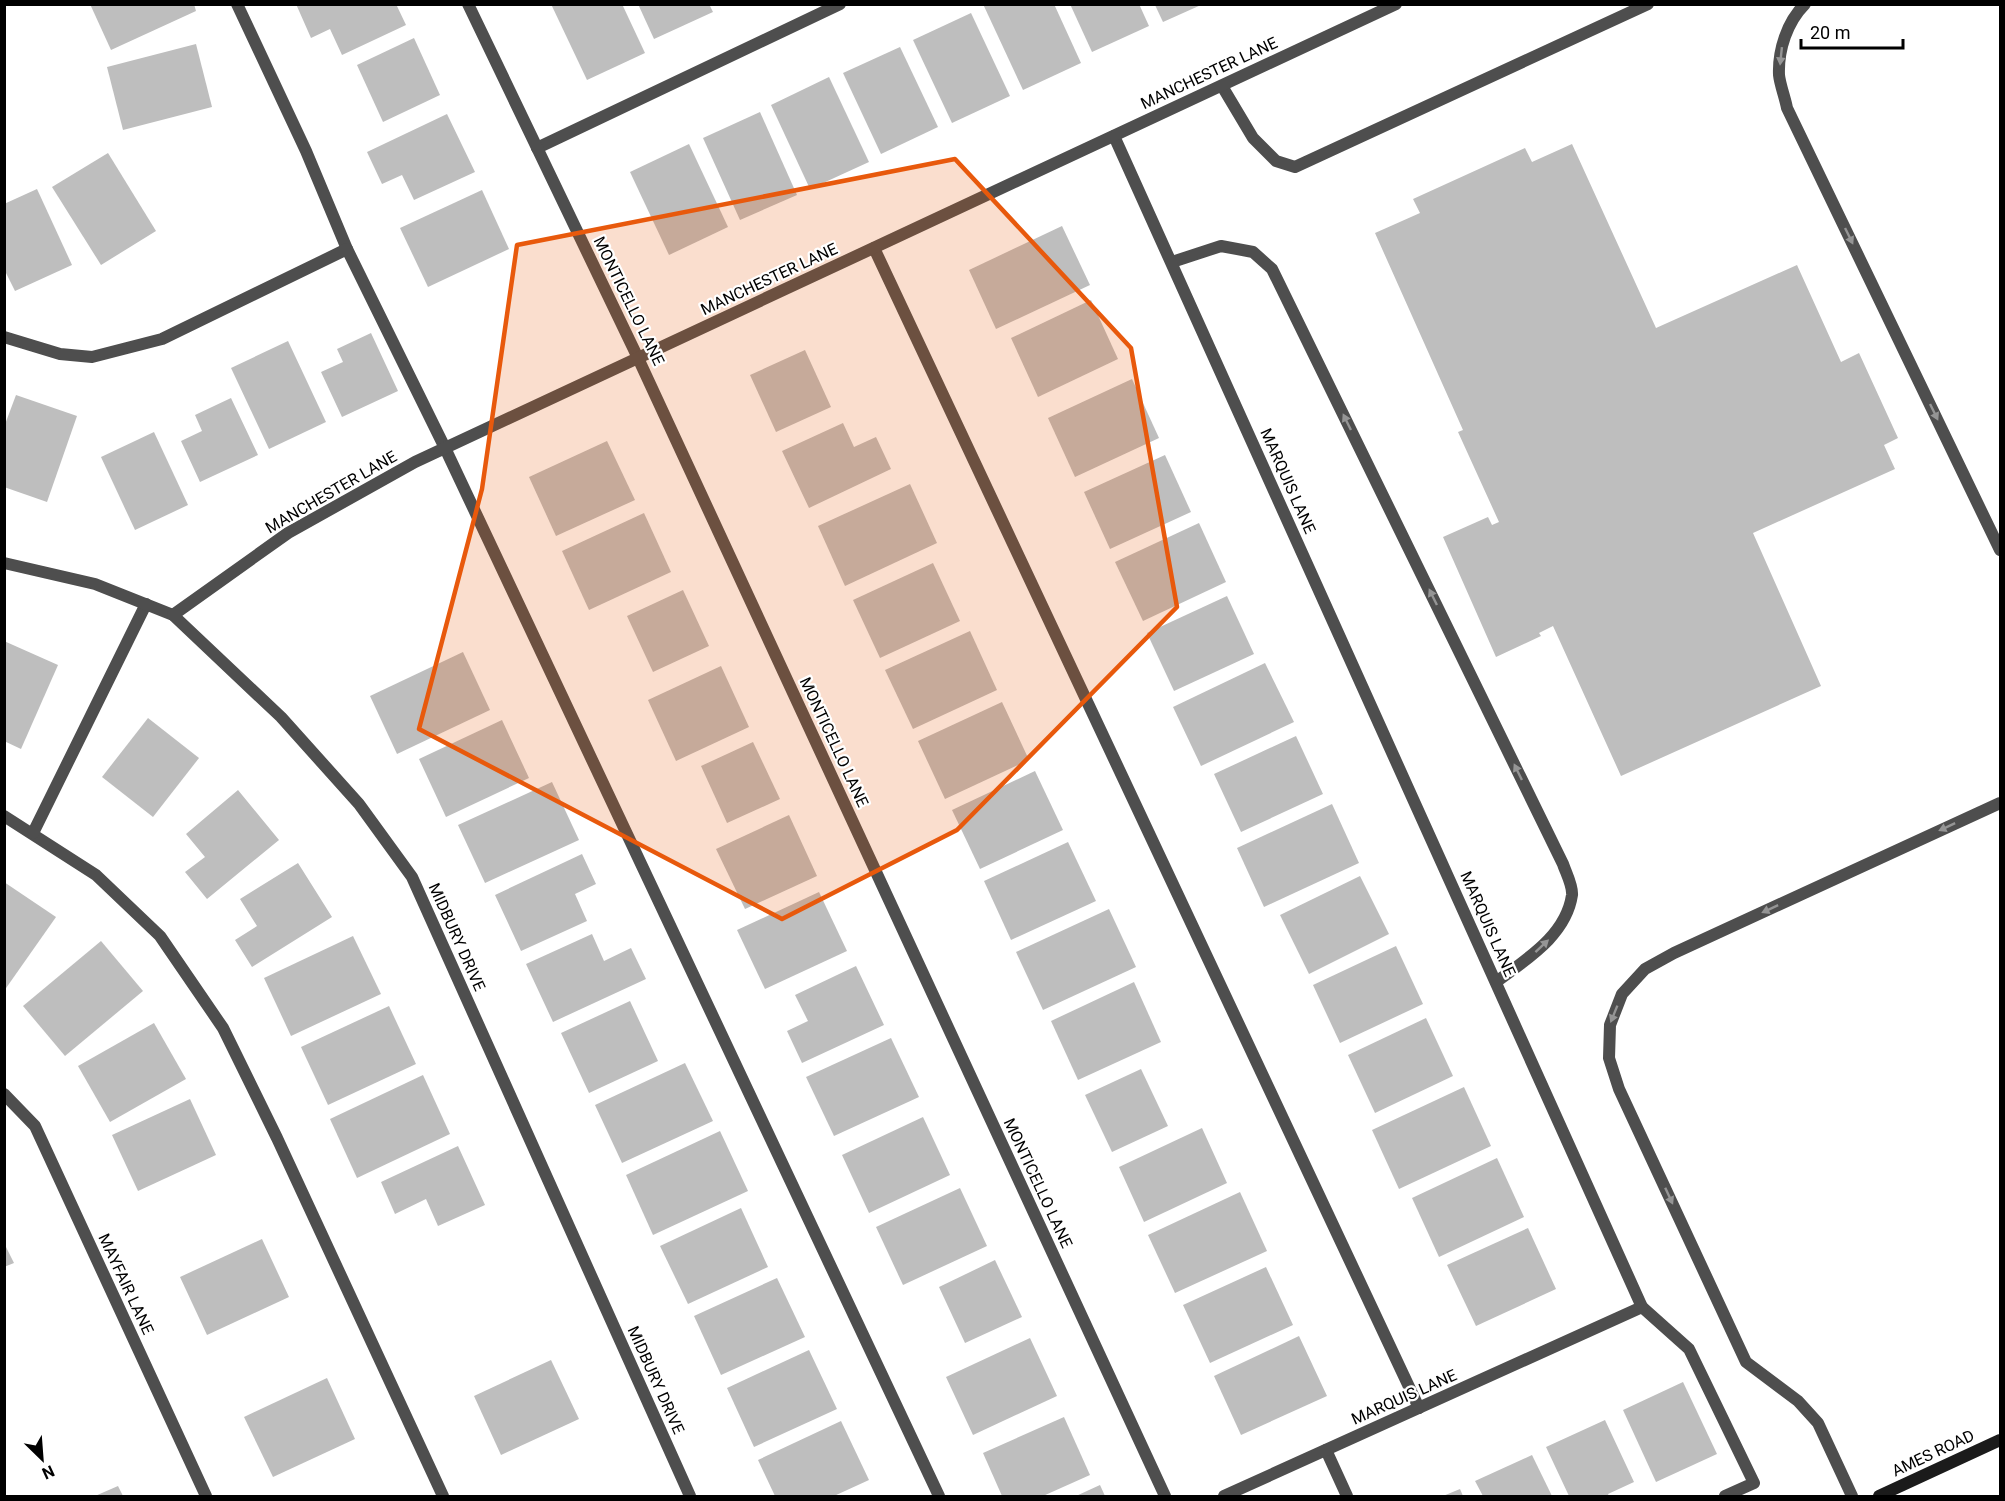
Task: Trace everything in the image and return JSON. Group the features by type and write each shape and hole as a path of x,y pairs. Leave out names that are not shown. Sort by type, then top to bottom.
{"street":[{"path":"237,4 306,152 347,249 445,448 939,1497"},
{"name":"MONTICELLO LANE","path":"468,4 638,358 1165,1497"},
{"path":"537,148 840,4"},
{"name":"MANCHESTER LANE","path":"173,615 288,533 415,462 1396,4"},
{"path":"1222,86 1253,138 1276,161 1295,167 1648,4"},
{"path":"1805,4 1797,12 1782,42 1779,76 1787,108 2001,550"},
{"name":"MARQUIS LANE","path":"1114,136 1642,1307 1224,1497"},
{"path":"1172,262 1221,246 1253,252 1272,269 1563,864 1572,894 1563,921 1544,946 1496,982"},
{"path":"874,248 1419,1408"},
{"path":"4,337 60,354 92,357 104,354 162,339 347,249"},
{"name":"MIDBURY DRIVE","path":"4,563 95,584 173,615 289,726 359,804 412,877 690,1497"},
{"path":"33,833 146,604"},
{"path":"1852,1497 1818,1424 1798,1401 1746,1362 1619,1089 1609,1058 1610,1024 1622,994 1645,969 1674,953 2001,803"},
{"path":"4,816 96,875 160,936 223,1028 277,1138 443,1497"},
{"name":"MAYFAIR LANE","path":"4,1094 35,1126 206,1497"},
{"path":"1642,1307 1689,1349 1754,1483 1725,1497"},
{"name":"AMES ROAD","path":"1879,1497 2001,1440"},
{"path":"1326,1450 1347,1497"}],"highlighted area":[{"path":"955,159 1131,348 1177,607 957,830 782,919 419,729 482,489 517,245"}],"building":[{"path":"90,4 194,4 196,11 111,50"},
{"path":"296,4 396,4 406,25 342,55 330,29 311,38"},
{"path":"551,4 622,4 645,53 587,80"},
{"path":"638,4 709,4 713,12 654,39"},
{"path":"983,4 1054,4 1081,63 1023,90"},
{"path":"1070,4 1139,4 1149,26 1092,52"},
{"path":"1155,5 1201,5 1163,22"},
{"path":"971,13 1010,96 952,123 913,40"},
{"path":"414,38 440,95 383,122 357,65"},
{"path":"196,44 212,107 123,130 107,67"},
{"path":"900,47 938,127 881,154 843,73"},
{"path":"829,77 869,162 810,189 771,105"},
{"path":"760,112 797,195 740,220 703,138"},
{"path":"447,114 475,172 414,200 402,175 382,184 367,152"},
{"path":"689,144 728,227 669,255 630,172"},
{"path":"1572,144 1656,328 1797,265 1841,362 1859,353 1898,438 1884,445 1895,469 1753,533 1821,686 1621,776 1553,626 1539,633 1541,636 1496,657 1443,537 1488,517 1492,525 1499,522 1458,432 1463,430 1375,233 1420,213 1413,199 1525,148 1532,162"},
{"path":"108,153 156,231 101,265 52,187"},
{"path":"37,189 72,265 15,291 4,269 4,204"},
{"path":"482,190 509,249 428,287 400,228"},
{"path":"1062,226 1090,285 996,329 969,270"},
{"path":"1091,300 1118,359 1038,397 1011,338"},
{"path":"371,333 398,391 342,417 321,372 343,362 337,349"},
{"path":"288,341 326,422 269,449 231,368"},
{"path":"805,350 831,407 776,432 750,375"},
{"path":"1132,379 1159,438 1075,477 1048,418"},
{"path":"16,395 77,416 47,502 4,487 4,427"},
{"path":"231,398 258,455 200,482 181,441 202,431 195,415"},
{"path":"843,423 854,447 876,437 891,469 809,508 782,451"},
{"path":"154,432 188,505 135,530 101,457"},
{"path":"607,441 635,500 556,536 529,477"},
{"path":"1165,455 1191,512 1110,549 1084,492"},
{"path":"910,484 937,543 845,586 818,526"},
{"path":"644,513 671,572 589,610 562,551"},
{"path":"1199,523 1226,582 1143,621 1115,562"},
{"path":"933,563 960,621 880,658 853,600"},
{"path":"683,590 709,646 653,672 627,616"},
{"path":"1227,596 1254,654 1174,691 1147,633"},
{"path":"970,631 997,690 913,729 885,670"},
{"path":"4,641 58,665 21,749 4,741"},
{"path":"463,652 490,710 397,754 370,696"},
{"path":"1265,663 1294,722 1201,766 1173,707"},
{"path":"721,666 749,727 676,761 648,700"},
{"path":"1002,702 1029,760 945,799 918,741"},
{"path":"148,718 199,758 153,817 102,777"},
{"path":"502,720 529,778 446,817 419,759"},
{"path":"1296,736 1323,794 1241,832 1214,774"},
{"path":"753,742 780,799 727,823 701,766"},
{"path":"1035,771 1063,830 980,869 952,810"},
{"path":"552,782 579,840 485,883 458,825"},
{"path":"238,790 279,840 207,899 185,872 205,857 186,834"},
{"path":"1332,804 1359,863 1264,907 1237,848"},
{"path":"789,815 817,876 745,909 716,849"},
{"path":"1068,842 1096,901 1011,940 984,881"},
{"path":"582,854 596,884 575,894 587,921 521,951 495,895"},
{"path":"298,863 332,917 252,967 235,940 257,926 240,899"},
{"path":"1360,876 1389,934 1309,974 1280,915"},
{"path":"4,882 56,917 4,991"},
{"path":"819,892 847,951 765,989 737,930"},
{"path":"1109,909 1136,967 1043,1010 1016,952"},
{"path":"592,934 604,961 631,948 646,979 553,1022 526,964"},
{"path":"353,936 381,994 291,1036 264,978"},
{"path":"101,941 143,991 65,1056 23,1006"},
{"path":"1396,946 1423,1004 1340,1043 1313,985"},
{"path":"856,966 884,1025 802,1063 787,1031 808,1021 795,995"},
{"path":"1134,982 1161,1042 1078,1080 1051,1021"},
{"path":"630,1001 658,1061 589,1093 561,1033"},
{"path":"389,1006 416,1064 328,1105 301,1047"},
{"path":"1426,1018 1453,1076 1375,1113 1348,1055"},
{"path":"154,1023 186,1079 110,1122 78,1066"},
{"path":"891,1038 919,1097 834,1136 806,1077"},
{"path":"685,1063 713,1121 622,1163 595,1105"},
{"path":"1141,1069 1168,1126 1112,1152 1085,1095"},
{"path":"423,1075 450,1134 357,1178 330,1119"},
{"path":"1464,1087 1491,1146 1399,1189 1372,1130"},
{"path":"190,1099 216,1155 138,1191 112,1135"},
{"path":"923,1117 950,1175 869,1213 842,1155"},
{"path":"1202,1128 1227,1183 1144,1222 1119,1167"},
{"path":"720,1131 748,1191 653,1235 626,1175"},
{"path":"458,1146 485,1205 438,1226 426,1199 395,1214 381,1182"},
{"path":"1497,1158 1524,1217 1439,1257 1412,1198"},
{"path":"960,1188 987,1246 903,1285 876,1227"},
{"path":"1240,1192 1267,1251 1175,1293 1148,1235"},
{"path":"741,1208 768,1267 688,1304 660,1246"},
{"path":"1528,1228 1556,1289 1476,1326 1447,1265"},
{"path":"262,1239 289,1297 207,1335 180,1277"},
{"path":"4,1243 14,1263 4,1267"},
{"path":"995,1260 1022,1317 965,1343 939,1287"},
{"path":"1266,1267 1293,1325 1210,1363 1183,1305"},
{"path":"777,1278 805,1337 721,1375 694,1316"},
{"path":"1299,1336 1327,1396 1241,1435 1214,1376"},
{"path":"1030,1338 1057,1396 973,1435 946,1377"},
{"path":"809,1350 837,1409 754,1447 727,1388"},
{"path":"551,1360 579,1419 501,1455 474,1396"},
{"path":"327,1378 355,1439 273,1477 244,1417"},
{"path":"1683,1382 1717,1454 1656,1482 1623,1410"},
{"path":"1064,1417 1090,1475 1043,1496 1002,1496 983,1453"},
{"path":"1605,1420 1634,1482 1608,1494 1609,1496 1569,1496 1546,1447"},
{"path":"841,1421 869,1480 834,1496 775,1496 758,1460"},
{"path":"1532,1455 1552,1496 1483,1496 1475,1481"},
{"path":"1100,1485 1105,1496 1076,1496"},
{"path":"118,1486 123,1496 95,1496"},
{"path":"1460,1489 1463,1496 1443,1496"}]}
